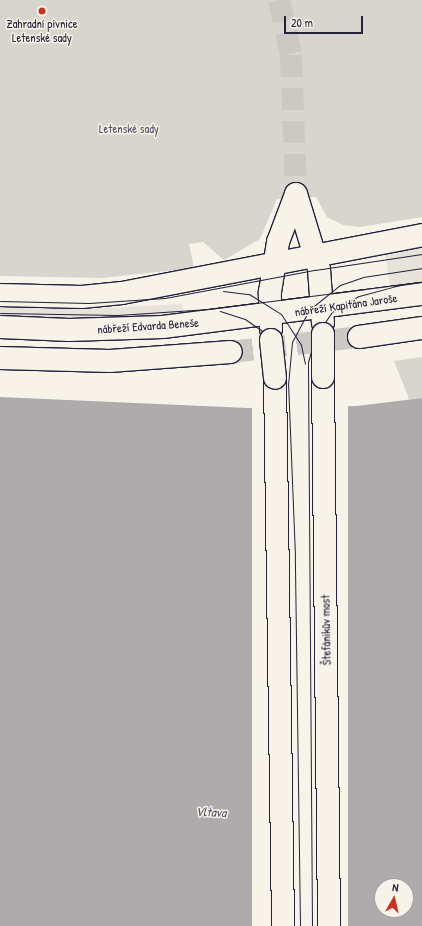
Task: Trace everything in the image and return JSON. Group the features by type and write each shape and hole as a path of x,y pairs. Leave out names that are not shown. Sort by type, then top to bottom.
{"main road":[{"path":"283,926 279,512 271,315 275,263 282,227 296,194 316,254 323,308"},
{"path":"0,295 82,297 122,293 316,254 422,235"},
{"name":"nábřeží Kapitána Jaroše","path":"271,315 422,294"},
{"name":"Štefánikův most","path":"323,308 329,926"},
{"name":"nábřeží Edvarda Beneše","path":"0,327 110,330 271,315"},
{"path":"359,337 422,328"},
{"path":"0,358 110,361 231,352"}],"shaded area":[{"path":"422,247 422,289 391,294 385,252"},
{"path":"182,304 184,317 0,320 0,307 87,309"}],"green space":[{"name":"Letenské sady","path":"0,0 422,0 422,217 360,227 343,225 327,217 316,197 277,199 260,239 224,260 203,242 189,244 194,268 102,278 0,276"},
{"path":"422,357 422,398 409,399 394,361"}],"water":[{"name":"Vltava","path":"0,397 248,408 357,406 422,398 422,926 0,926"}],"pier":[{"path":"252,404 348,404 348,926 252,926"}],"tunnel":[{"path":"279,0 291,55 296,194"},
{"path":"231,352 359,337"}],"tram line":[{"path":"0,301 89,303 165,298 315,270 422,254"},
{"path":"300,926 295,556 288,385 292,342 309,310 340,285 363,277 422,268"},
{"path":"394,286 422,282"},
{"path":"312,926 308,362 315,337 332,312 359,296 400,285"},
{"path":"0,313 118,315 209,309 366,289"},
{"path":"223,291 249,294 281,314 301,345 305,364"},
{"path":"220,311 245,319 265,333 277,350 285,374"}],"place":[{"name":"Zahradní pivnice Letenské sady","path":"42,11"}]}
